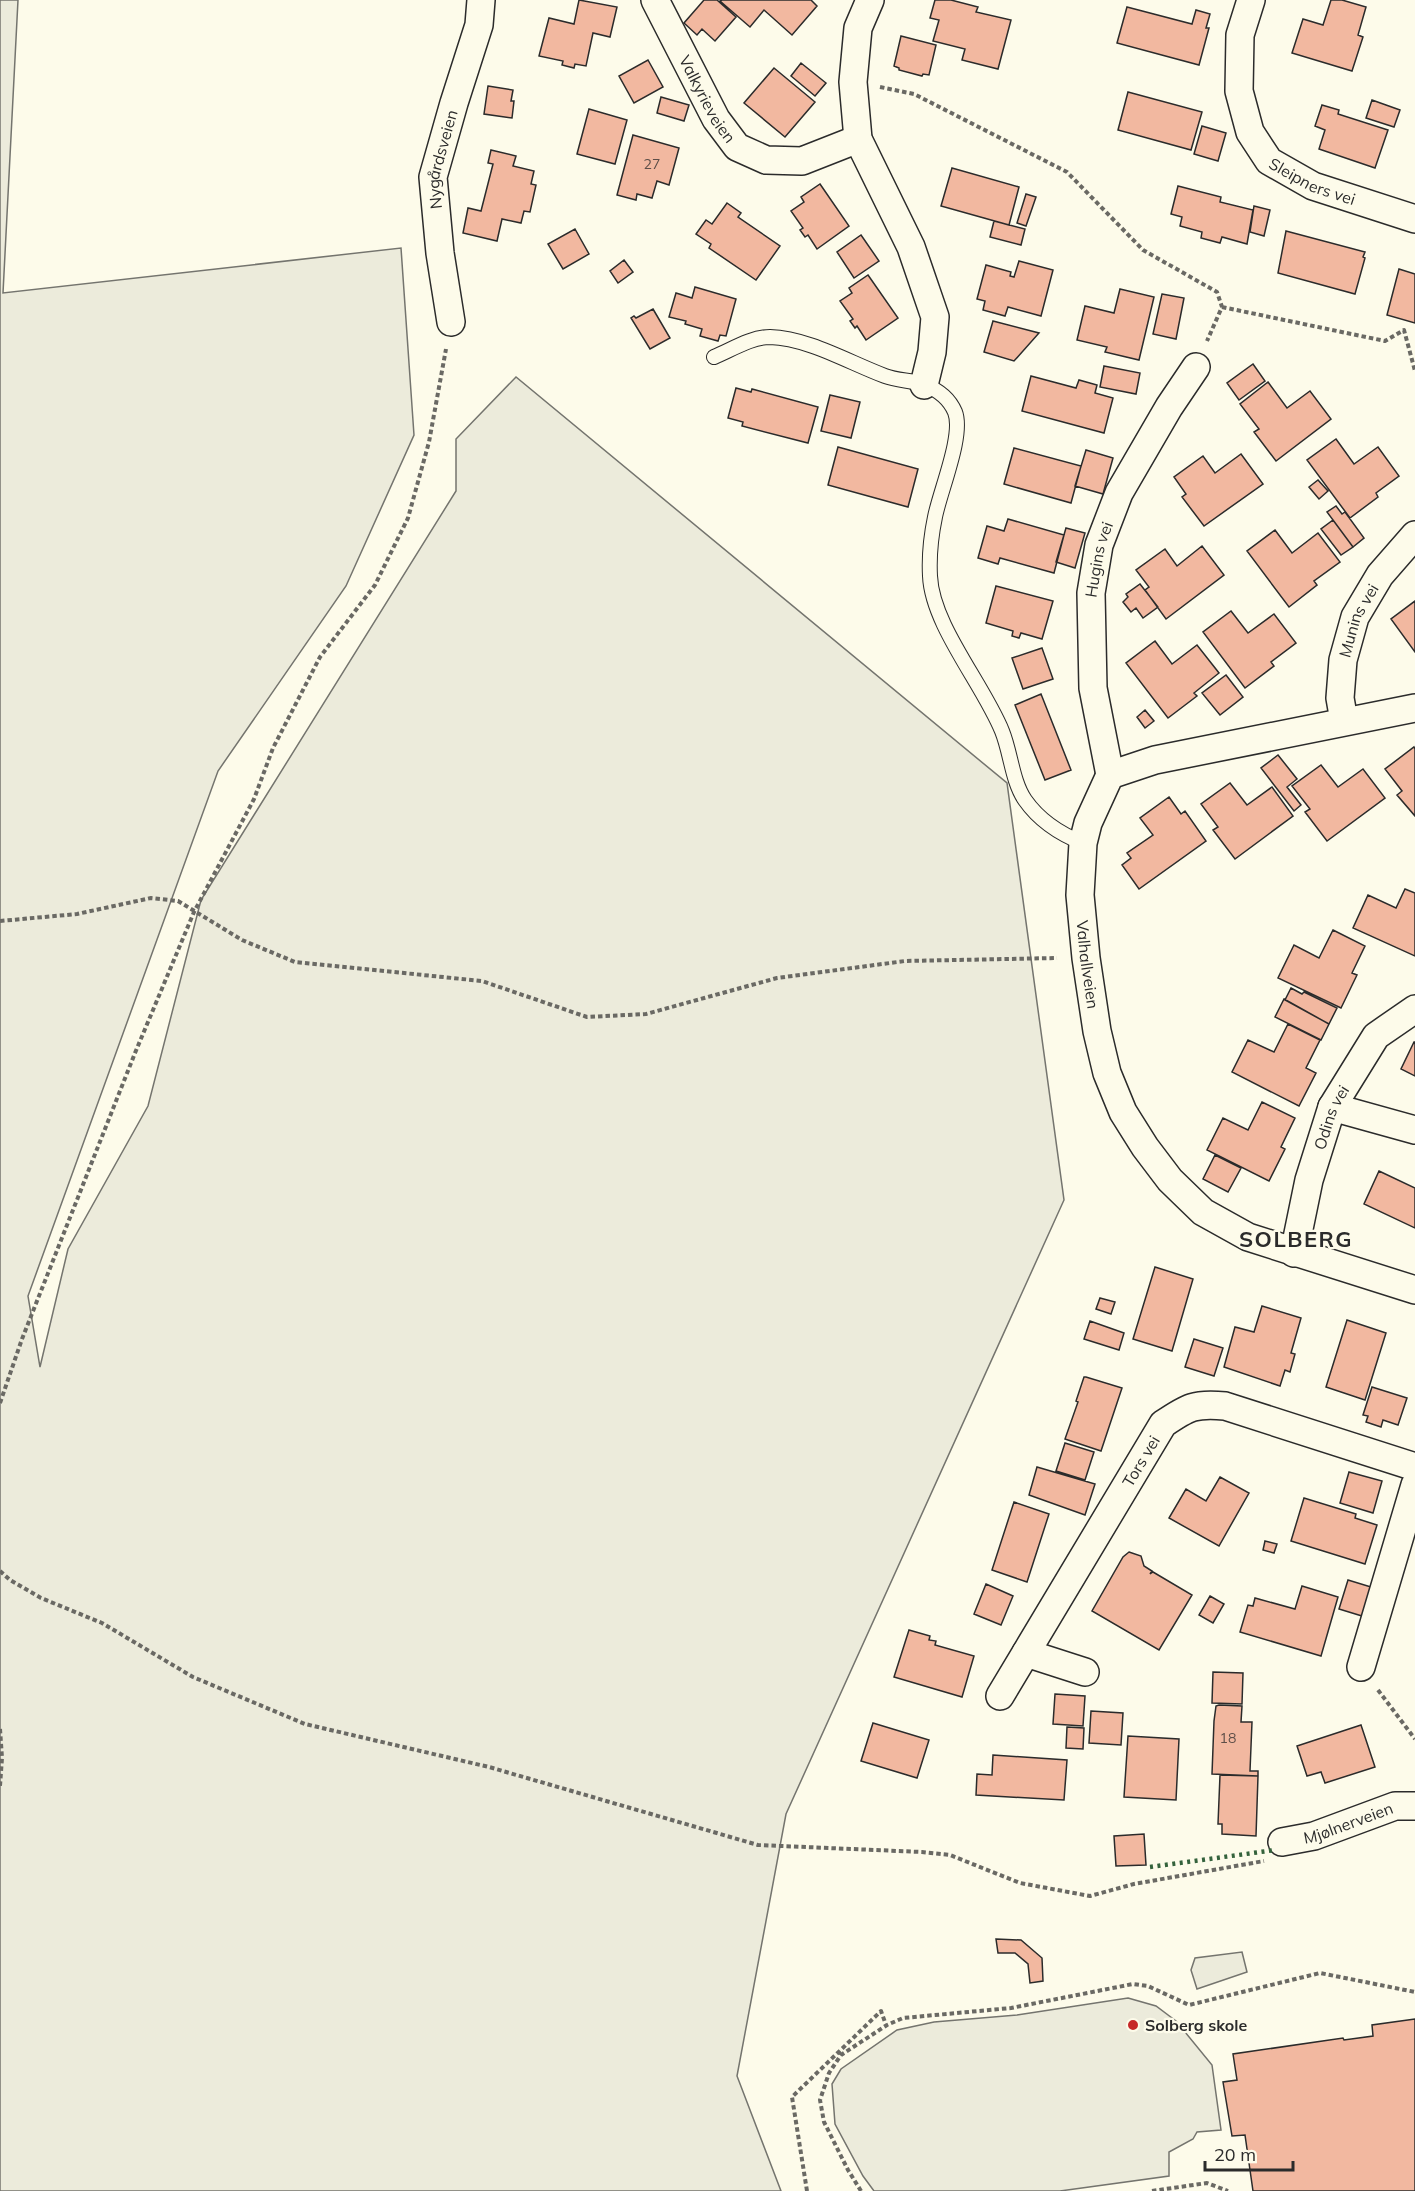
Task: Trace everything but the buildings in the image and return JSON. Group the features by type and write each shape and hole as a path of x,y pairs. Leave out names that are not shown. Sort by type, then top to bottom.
{"street":[{"name":"Nygårdsveien","path":"451,322 440,253 433,177 479,25 480,0"},
{"name":"Valkyrieveien","path":"655,0 716,119 737,147 766,160 802,161 858,139"},
{"path":"870,0 858,28 853,82 858,139 911,247 934,317 932,352 924,385"},
{"name":"Sleipners vei","path":"1251,0 1240,35 1239,91 1250,132 1269,160 1313,186 1415,219"},
{"name":"Hugins vei","path":"1110,775 1094,688 1091,593 1099,545 1119,493 1169,407 1196,368"},
{"name":"Munins vei","path":"1344,721 1340,698 1343,660 1355,617 1380,575 1415,535"},
{"path":"1110,775 1155,760 1415,708"},
{"name":"Valhallveien","path":"1110,775 1088,823 1083,843 1080,895 1086,958 1097,1030 1107,1073 1123,1112 1145,1147 1170,1180 1203,1212 1248,1237 1415,1290"},
{"name":"Odins vei","path":"1294,1253 1309,1180 1332,1107 1376,1036 1415,1009"},
{"path":"1332,1107 1415,1130"},
{"name":"Tors vei","path":"1000,1696 1163,1424 1184,1409 1204,1404 1225,1406 1415,1467"},
{"path":"1362,1667 1415,1485"},
{"path":"1026,1653 1085,1672"},
{"name":"Mjølnerveien","path":"1277,1851 1395,1806 1415,1806"}],"lane":[{"path":"714,357 756,339 769,337 798,341 888,377 924,385 945,396 956,413 958,425 935,518 931,545 930,577 938,609 943,623 1003,733 1024,798 1047,823 1067,837 1083,843"}],"path":[{"path":"853,82 914,94 1067,172 1143,250 1217,292 1222,307 1196,368"},
{"path":"1222,307 1385,341 1404,330 1415,371"},
{"path":"0,1403 22,1339 130,1064 194,912 254,798 273,748 320,657 375,585 408,518 429,442 451,322"},
{"path":"0,921 77,914 151,898 178,901 242,940 295,962 482,981 587,1017 646,1014 777,978 905,961 1086,958"},
{"path":"0,1571 10,1580 41,1598 102,1623 193,1677 305,1724 489,1767 758,1845 950,1855 1020,1882 1090,1896 1277,1851"},
{"path":"1362,1667 1415,1739"},
{"path":"0,1729 2,1758 0,1786"},
{"path":"861,2191 824,2122 820,2100 829,2073 841,2055 887,2025 903,2018 1011,2008 1133,1984 1148,1986 1189,2005 1320,1973 1415,1992"},
{"path":"807,2191 792,2097 880,2011 887,2025"},
{"path":"1152,2191 1208,2183 1228,2191"}],"shaded area":[{"path":"0,0 18,0 3,293 401,248 414,435 346,586 218,771 28,1296 40,1367 68,1249 148,1106 201,900 456,491 456,439 516,377 1007,783 1064,1200 786,1814 737,2076 781,2191 0,2191"},
{"path":"1242,1952 1247,1972 1197,1989 1191,1970 1195,1958"},
{"path":"1128,1998 1156,2006 1176,2021 1212,2065 1221,2130 1197,2132 1193,2139 1169,2152 1169,2176 1060,2191 874,2191 863,2176 835,2124 832,2084 841,2069 897,2030 934,2022 1017,2015"}],"hedge":[{"path":"1150,1867 1275,1850"}],"place":[{"name":"Solberg skole","path":"1133,2025"}],"district":[{"name":"SOLBERG","path":"1296,1239"}]}
